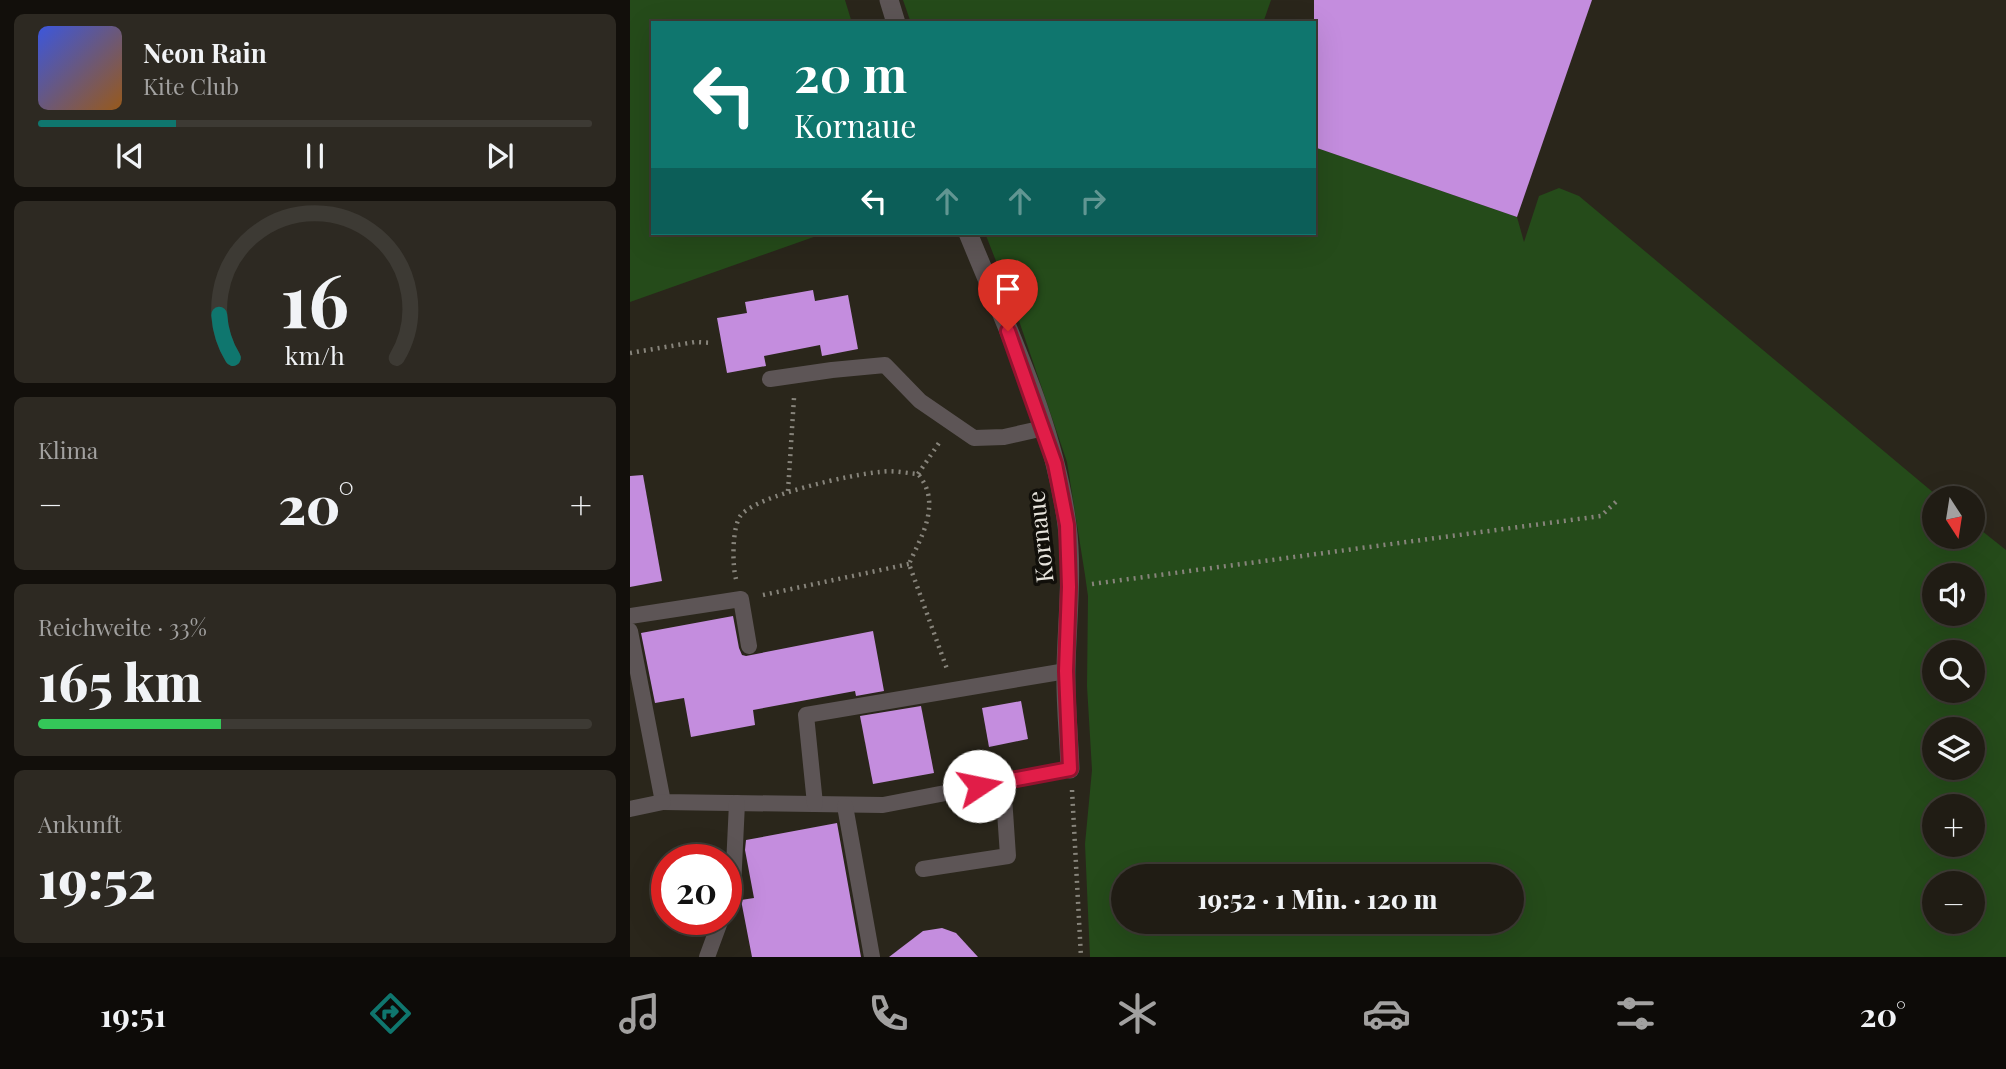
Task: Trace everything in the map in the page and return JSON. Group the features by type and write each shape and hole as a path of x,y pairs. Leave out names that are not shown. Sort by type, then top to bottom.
{"street":[{"path":"889,0 895,21"},
{"name":"Kornaue","path":"969,235 1044,428 1055,464 1067,525 1069,587 1066,671 1070,769"}],"lane":[{"path":"770,379 885,365 920,401 974,438 1004,438 1044,428"},
{"path":"630,616 741,600 749,646"},
{"path":"630,631 663,802"},
{"path":"815,804 806,715 1066,671"},
{"path":"630,809 663,802 883,805 1070,769"},
{"path":"923,869 1008,856 1003,782"},
{"path":"735,844 737,803"},
{"path":"845,806 872,957"},
{"path":"707,957 715,935"}],"path":[{"path":"630,353 695,342 713,343"},
{"path":"788,491 795,375"},
{"path":"918,474 953,423"},
{"path":"909,564 741,600 733,570 735,533 740,516 757,504 788,491 881,471 918,474 927,485 931,509 909,564 954,690"},
{"path":"1069,587 1601,516 1619,499"},
{"path":"1070,769 1081,957"}],"green space":[{"path":"630,0 845,0 851,21 651,21 651,235 819,235 630,302"},
{"path":"903,0 1271,0 1264,21 910,21"},
{"path":"1316,148 1517,217 1524,242 1539,196 1559,188 1579,196 1925,486 1922,486 1922,550 1984,550 1985,533 2006,550 2006,957 1090,957 1085,844 1092,770 1087,686 1088,596 1067,462 1016,312 986,235 1316,235"}],"building":[{"path":"1314,0 1592,0 1517,217 1316,148"},
{"path":"813,290 815,301 848,295 858,349 822,356 820,345 764,356 766,366 727,373 717,318 747,313 745,302"},
{"path":"643,475 662,581 630,587 630,476"},
{"path":"733,616 739,648 742,655 746,656 873,631 884,691 856,696 855,691 753,710 755,725 691,737 684,698 655,703 641,633"},
{"path":"1021,701 1028,739 989,747 982,708"},
{"path":"921,706 934,773 873,784 860,716"},
{"path":"837,823 861,957 752,957 742,905 742,900 754,898 745,850 746,840"},
{"path":"942,928 956,933 978,957 889,957 923,931"}],"route":[{"path":"979,786 1070,769 1066,671 1069,587 1067,525 1055,464 1008,331"}]}
